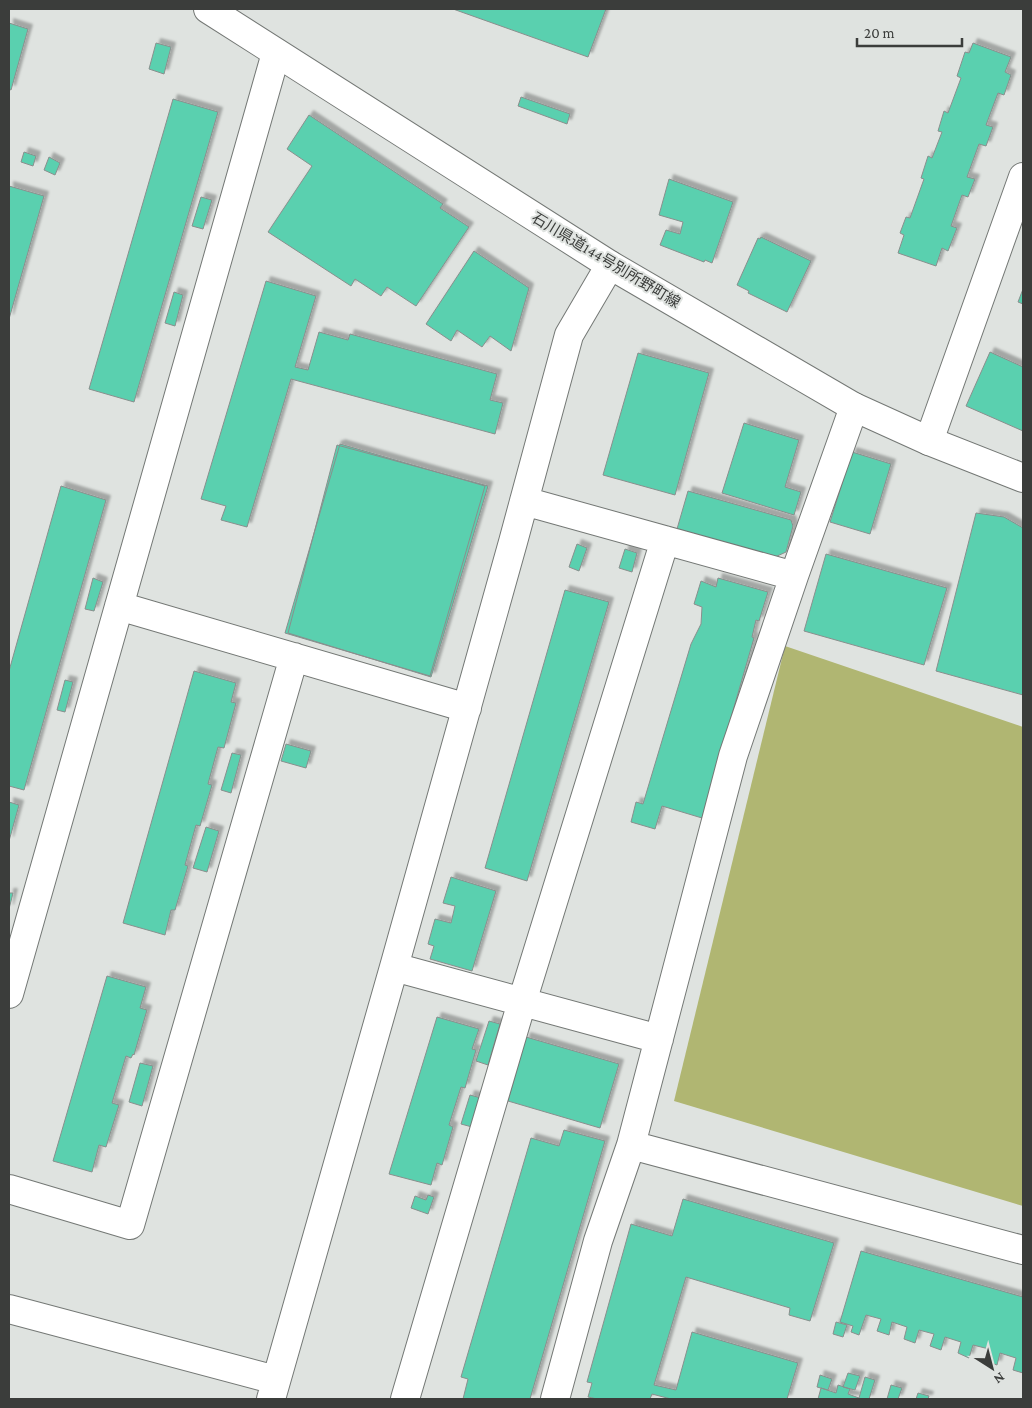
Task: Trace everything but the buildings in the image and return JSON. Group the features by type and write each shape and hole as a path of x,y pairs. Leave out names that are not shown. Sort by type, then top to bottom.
{"street":[{"name":"石川県道144号別所野町線","path":"208,9 610,265 854,407 929,441 1023,478"},
{"path":"9,994 276,52"},
{"path":"929,441 1023,177"},
{"path":"9,1309 273,1390 467,708 569,335 610,265"},
{"path":"555,1399 598,1241 631,1145 733,756 854,407"},
{"path":"524,501 794,576"},
{"path":"405,1399 522,1002 665,540"},
{"path":"119,606 467,708"},
{"path":"9,1189 130,1225 294,657"},
{"path":"394,967 659,1039"},
{"path":"631,1145 1023,1250"}],"green space":[{"path":"785,646 1023,727 1023,1206 674,1101"}]}
